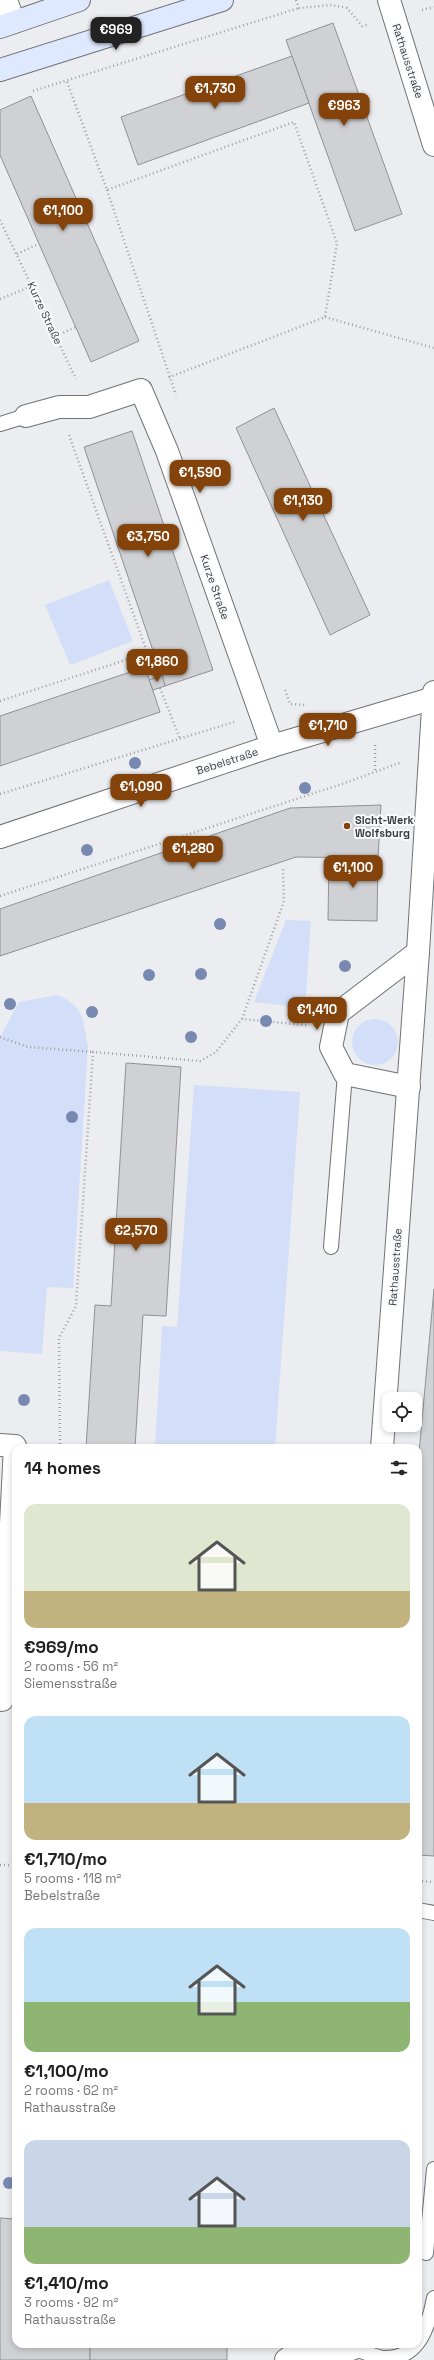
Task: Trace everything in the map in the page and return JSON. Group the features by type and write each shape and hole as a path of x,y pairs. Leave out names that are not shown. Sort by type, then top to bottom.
{"main road":[{"path":"7,24 78,0"},
{"path":"0,70 222,0"}],"street":[{"path":"6,0 7,24"},
{"name":"Rathausstraße","path":"391,9 434,145"},
{"path":"26,416 59,407 89,407 141,390"},
{"name":"Kurze Straße","path":"141,390 167,451 272,746"},
{"name":"Rathausstraße","path":"382,1444 409,1087 434,696"},
{"name":"Bebelstraße","path":"0,837 272,746 375,716 434,696"},
{"path":"409,1087 345,1074 331,1047 338,1013 418,952"},
{"path":"0,1445 12,1446"},
{"path":"2,1700 12,1505"},
{"path":"286,2360 294,2353 315,2349 332,2358 351,2348"}],"lane":[{"path":"0,424 26,416"},
{"path":"331,1247 345,1074"},
{"path":"422,1911 434,1913"},
{"path":"426,2253 434,2169"},
{"path":"422,2340 434,2298"},
{"path":"359,2348 384,2359 401,2357 414,2348"}],"path":[{"path":"296,0 299,8"},
{"path":"178,399 107,190 67,82 299,8 331,5 347,8 362,26 391,9"},
{"path":"107,190 294,122 337,243 325,317"},
{"name":"Kurze Straße","path":"0,220 89,407"},
{"path":"16,254 39,244"},
{"path":"0,299 32,286"},
{"path":"141,390 170,377 325,317 434,348"},
{"path":"56,336 76,327"},
{"path":"59,407 156,677"},
{"path":"0,701 147,652"},
{"path":"282,682 290,704"},
{"path":"160,688 180,739"},
{"path":"0,794 290,704 311,705"},
{"path":"374,770 375,716"},
{"path":"0,896 342,784 374,770 430,753"},
{"path":"0,1037 28,1047 200,1061 216,1052 242,1019 284,901 283,869"},
{"path":"242,1019 334,1029"},
{"path":"60,1444 59,1338 76,1306 93,1052"},
{"path":"0,1865 12,1865"},
{"path":"422,1881 434,1882"}],"shaded area":[{"path":"109,580 133,641 70,665 45,605"},
{"path":"286,920 311,921 305,1008 254,1002"},
{"path":"57,995 73,1004 78,1009 83,1021 88,1047 73,1288 47,1287 42,1354 0,1351 0,1037 19,1002"},
{"path":"371,1019 379,1019 388,1023 394,1029 398,1042 394,1055 388,1061 379,1065 371,1065 362,1061 356,1055 352,1046 352,1038 356,1029 362,1023"},
{"path":"194,1085 300,1092 275,1444 155,1444 162,1326 177,1327"}],"building":[{"path":"333,23 402,214 355,231 286,40"},
{"path":"292,56 309,103 138,165 121,117"},
{"path":"31,96 139,341 91,362 0,155 0,110"},
{"path":"274,408 370,615 330,635 236,428"},
{"path":"132,431 213,670 165,686 84,447"},
{"path":"145,667 160,712 0,766 0,716"},
{"path":"162,675 165,686 153,690 149,680"},
{"path":"381,805 378,858 296,857 0,956 0,909 290,808"},
{"path":"329,857 378,858 377,921 328,920"},
{"path":"126,1063 181,1067 166,1316 143,1315 135,1444 86,1444 95,1305 111,1306"},
{"path":"434,1289 434,1856 422,1855 422,1444 420,1444"},
{"path":"0,2218 12,2219 12,2348 90,2348 90,2360 0,2360"},
{"path":"90,2348 227,2348 227,2360 90,2360"}],"place":[{"name":"Sicht-Werk Wolfsburg","path":"347,826"}]}
